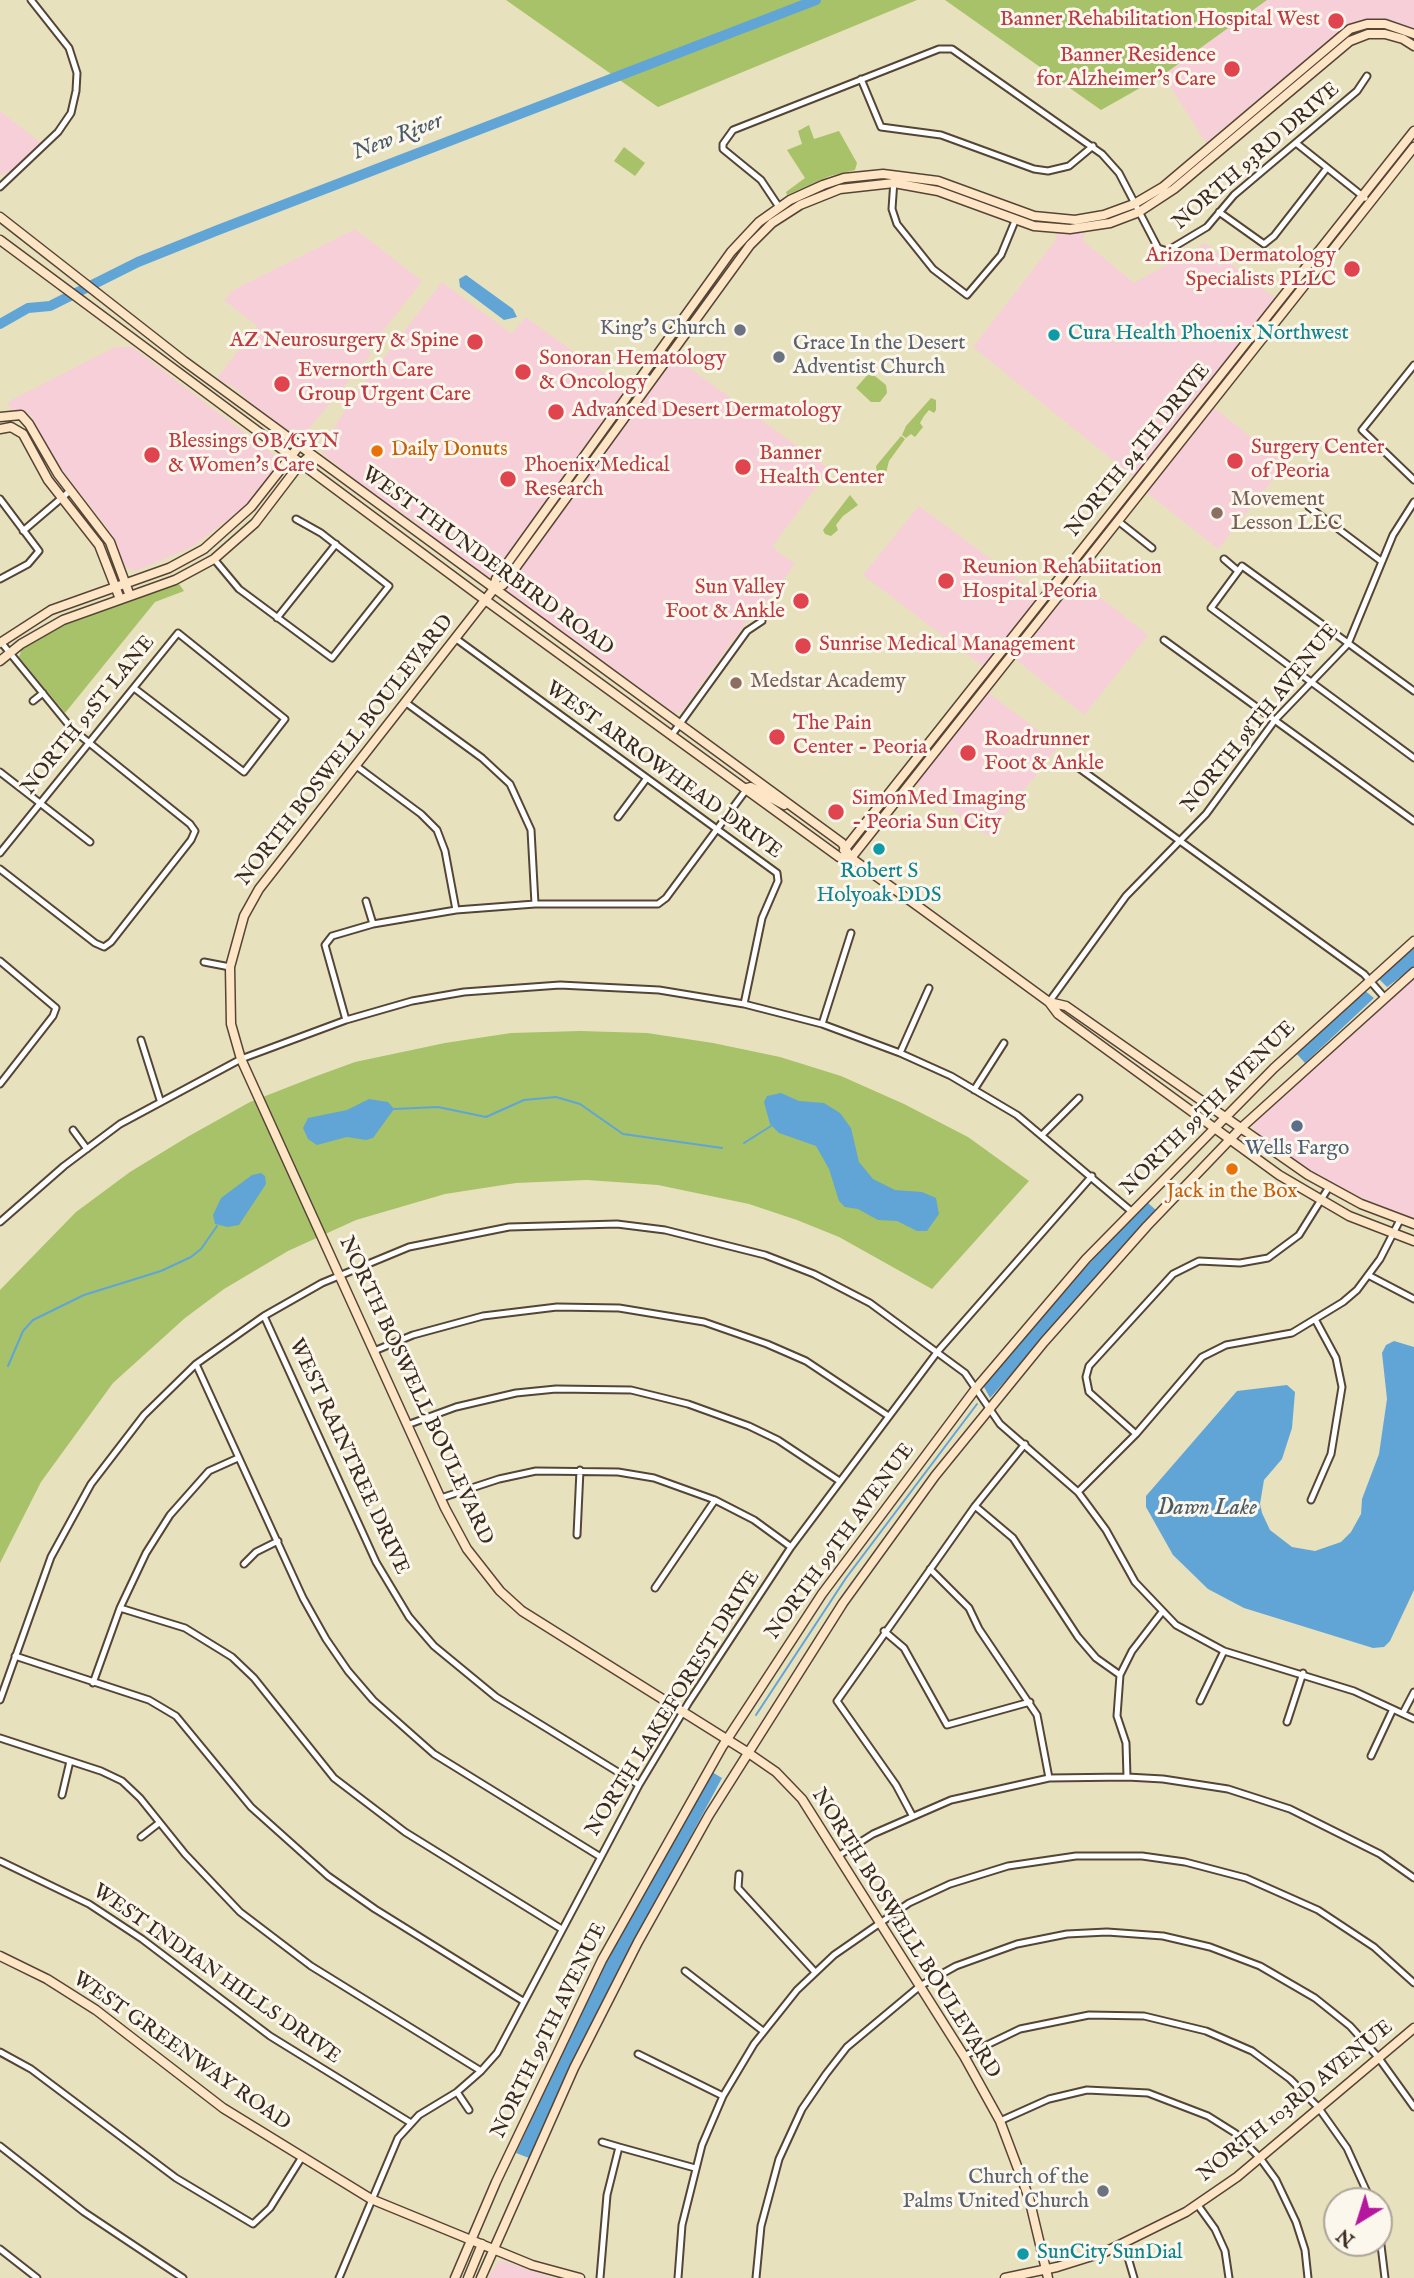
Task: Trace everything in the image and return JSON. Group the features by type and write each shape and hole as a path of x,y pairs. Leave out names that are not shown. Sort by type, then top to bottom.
{"street":[{"path":"0,187 64,124 71,113 76,92 77,73 69,48 31,0"},
{"path":"894,178 938,191 1015,221 1070,225 1137,208 1180,184 1350,41 1368,34 1408,34 1414,47"},
{"path":"779,207 761,180 727,155 723,144 733,130 946,48 960,53 1093,146 1119,173 1137,208"},
{"name":"NORTH 93RD DRIVE","path":"1137,208 1162,251 1189,241 1234,195 1357,91 1367,76"},
{"path":"861,79 881,127 941,135 1034,169 1048,171 1069,166 1093,146"},
{"name":"NORTH 94TH DRIVE","path":"901,787 977,683 1006,654 1367,199 1414,131"},
{"path":"1296,143 1367,199"},
{"name":"NORTH 94TH DRIVE","path":"1367,199 1414,147"},
{"path":"1219,212 1264,244 1274,236 1327,168"},
{"path":"493,590 496,579 689,311 779,207 857,176 894,178 938,181 1023,214 1070,225"},
{"path":"894,178 892,209 897,224 933,270 967,295 1001,255 1015,221"},
{"path":"493,590 503,585 756,231 825,189"},
{"name":"WEST THUNDERBIRD ROAD","path":"0,217 130,320 311,455 847,847"},
{"name":"WEST THUNDERBIRD ROAD","path":"0,240 115,328 839,857"},
{"path":"689,311 697,317"},
{"path":"656,356 664,362"},
{"path":"1414,365 1363,430 1414,480"},
{"path":"620,406 629,412"},
{"path":"0,417 17,414 25,419 45,455 103,531 127,583 130,596"},
{"path":"0,429 11,427 23,434 36,463 95,539 120,599"},
{"path":"0,869 94,943 104,947 111,942 191,841 195,831 190,824 87,743 0,643 51,610 189,558 230,528 251,507 299,446"},
{"path":"586,454 594,460"},
{"path":"0,661 9,652 63,620 175,580 214,559 240,539 300,464 311,455"},
{"path":"23,531 71,490"},
{"path":"0,499 39,551 28,564 0,579"},
{"name":"NORTH 98TH AVENUE","path":"1049,1002 1126,896 1206,814 1275,720 1313,684 1348,644 1393,535 1414,502"},
{"path":"1308,507 1381,561"},
{"path":"1114,518 1152,548"},
{"path":"214,559 233,583 332,659 389,586 336,544 296,519"},
{"path":"534,525 542,531"},
{"path":"214,559 218,545 230,528"},
{"path":"278,618 336,544"},
{"path":"1224,559 1414,691"},
{"path":"1240,568 1211,608 1414,758"},
{"name":"NORTH BOSWELL BOULEVARD","path":"493,590 253,898 239,929 230,967 231,1024 241,1059 456,1530 480,1566 522,1611 727,1738 776,1772 796,1793 964,2056 1000,2121 1029,2198 1047,2274"},
{"path":"671,736 747,631 762,621"},
{"name":"NORTH 91ST LANE","path":"0,853 178,633 285,719 244,772 134,688"},
{"name":"WEST ARROWHEAD DRIVE","path":"455,638 777,873 778,881 762,918 744,1004"},
{"path":"1164,640 1414,821"},
{"name":"NORTH 94TH DRIVE","path":"851,858 878,816 985,688 1006,654"},
{"path":"977,683 985,688"},
{"path":"33,701 43,693"},
{"path":"405,702 492,766 510,784 531,830 535,904"},
{"path":"1072,763 1369,979 1385,998"},
{"path":"355,765 421,814 437,830 445,851 456,909"},
{"path":"0,772 90,842"},
{"path":"618,817 647,778"},
{"path":"346,1020 325,945 332,936 373,924 456,909 535,904 659,904 746,790 751,787 775,802 791,806"},
{"name":"NORTH 94TH DRIVE","path":"839,857 878,816"},
{"path":"847,847 851,858"},
{"path":"839,857 851,858 1049,1002 1058,1014 1321,1202 1393,1235 1414,1241"},
{"path":"366,901 373,924"},
{"path":"822,1024 851,933"},
{"name":"NORTH 99TH AVENUE","path":"456,2278 471,2240 602,1960 727,1738 822,1594 976,1388 1131,1210 1218,1130 1226,1116 1369,979 1414,941"},
{"path":"0,961 51,1000 56,1008 53,1016 0,1084"},
{"path":"204,962 230,967"},
{"name":"NORTH 99TH AVENUE","path":"481,2278 604,2007 682,1861 747,1752 843,1603 935,1476 1052,1332 1241,1128 1414,972"},
{"path":"0,1222 120,1124 160,1100 241,1059 346,1020 412,1002 464,992 560,985 659,990 744,1004 822,1024 900,1053 974,1090 1043,1134 1131,1210"},
{"path":"900,1053 929,988"},
{"path":"1049,1002 1066,1006 1329,1187 1414,1224"},
{"path":"141,1040 160,1100"},
{"path":"974,1090 1004,1043"},
{"path":"1043,1134 1079,1098"},
{"path":"73,1130 87,1149"},
{"name":"NORTH LAKEFOREST DRIVE","path":"339,2278 392,2150 411,2123 457,2092 497,2053 560,1928 639,1785 683,1710 791,1547 838,1480 938,1351 1092,1175"},
{"path":"1136,1434 1089,1392 1086,1377 1089,1366 1173,1273 1199,1261 1240,1263 1268,1258 1299,1235 1329,1187"},
{"path":"1078,1492 1136,1434 1202,1357 1226,1345 1292,1333 1316,1321 1343,1302 1368,1275 1400,1220"},
{"path":"0,1700 51,1558 91,1484 144,1415 196,1364 264,1316 339,1275 409,1247 509,1227 604,1224 653,1228 715,1240 814,1274 870,1303 965,1373 1000,1424 1078,1492 1106,1530 1135,1582 1162,1612 1191,1635 1224,1651 1303,1673 1414,1719"},
{"path":"1368,1275 1414,1299"},
{"path":"374,1350 413,1335 483,1316 557,1307 619,1308 704,1322 767,1344 806,1361 887,1415"},
{"name":"WEST RAINTREE DRIVE","path":"264,1316 376,1562 409,1617 451,1661 496,1697 639,1785"},
{"path":"1311,1500 1331,1454 1342,1387 1336,1358 1316,1321"},
{"path":"196,1364 238,1458 326,1639 373,1700 434,1754 599,1856"},
{"path":"407,1425 456,1407 516,1393 556,1389 631,1390 688,1404 748,1426 778,1440 838,1480"},
{"path":"912,1815 896,1785 837,1701 975,1506 1025,1444"},
{"path":"93,1683 120,1608 146,1553 190,1490 209,1471 238,1458"},
{"path":"441,1498 524,1474 580,1470 654,1478 715,1500 754,1520 791,1547"},
{"path":"577,1535 580,1470"},
{"path":"655,1588 715,1500"},
{"path":"975,1506 1013,1538 1035,1566 1078,1637 1096,1658 1120,1675"},
{"path":"244,1564 256,1552 278,1541"},
{"path":"930,1569 969,1608 979,1629 1030,1702 1037,1715 1049,1778"},
{"path":"120,1608 185,1628 232,1657 254,1678 334,1779 405,1832 560,1928"},
{"path":"1127,1777 1126,1744 1117,1716 1120,1675 1132,1651 1162,1612"},
{"path":"884,1631 904,1648 947,1725 1030,1702"},
{"path":"1200,1701 1224,1651"},
{"path":"15,1656 149,1700 176,1716 251,1807 319,1868 375,1909 523,2001"},
{"path":"1287,1722 1303,1673"},
{"path":"1403,1713 1414,1692"},
{"path":"1371,1756 1393,1709"},
{"path":"0,1738 122,1781 140,1798 215,1887 257,1925 311,1966 481,2071"},
{"path":"62,1795 70,1761"},
{"path":"838,1856 873,1834 951,1800 999,1787 1049,1778 1127,1777 1163,1779 1228,1789 1290,1809 1380,1854 1414,1878"},
{"path":"141,1837 159,1823"},
{"path":"678,2278 682,2225 695,2168 723,2096 763,2031 815,1972 879,1922 909,1903 950,1884 1008,1866 1076,1856 1142,1856 1214,1868 1286,1894 1356,1933 1414,1983"},
{"name":"WEST INDIAN HILLS DRIVE","path":"0,1861 89,1904 142,1939 270,2036 411,2123"},
{"path":"739,1874 738,1888 815,1972"},
{"path":"756,2278 761,2226 769,2188 779,2159 802,2109 847,2047 898,2001 920,1986 956,1966 1017,1944 1094,1933 1163,1936 1210,1947 1261,1966 1315,1998 1350,2026 1378,2057 1414,2106"},
{"name":"WEST GREENWAY ROAD","path":"0,1956 47,1979 96,2010 223,2108 371,2199 493,2249"},
{"path":"685,1972 763,2031"},
{"path":"964,2056 1020,2029 1061,2018 1089,2015 1144,2016 1206,2031 1252,2051 1290,2079 1318,2107 1347,2147 1365,2187"},
{"name":"NORTH 103RD AVENUE","path":"1005,2278 1047,2274 1124,2244 1197,2204 1260,2158 1414,2028"},
{"path":"0,2052 30,2069 176,2178 253,2224 270,2208 302,2157"},
{"path":"638,2054 723,2096"},
{"path":"1000,2121 1049,2099 1087,2090 1148,2093 1184,2104 1208,2116 1235,2133 1260,2158 1276,2180 1292,2210 1305,2250 1308,2278"},
{"path":"457,2092 469,2110"},
{"path":"602,2142 695,2168"},
{"path":"0,2146 84,2212 183,2278"},
{"path":"600,2278 607,2195 619,2147"},
{"path":"1197,2204 1215,2229 1225,2252 1229,2278"},
{"path":"1124,2244 1134,2278"},
{"path":"468,2278 482,2245"},
{"path":"0,2249 37,2278"},
{"path":"493,2249 533,2265 580,2278"},
{"path":"1382,2257 1385,2278"}],"shaded area":[{"name":"Banner Residence for Alzheimer's Care","path":"1267,0 1414,0 1414,29 1383,20 1359,22 1343,28 1206,143 1163,75"},
{"path":"0,111 41,143 16,169 0,175"},
{"path":"355,229 422,281 368,350 371,354 306,432 298,437 255,407 235,388 217,378 257,326 224,300 235,289"},
{"path":"1085,232 1083,241 1134,283 1205,243 1276,299 1135,478 973,347 1055,241 1057,233"},
{"path":"442,282 512,334 525,317 628,390 496,572 488,577 457,557 406,515 386,504 322,453 323,445 353,398"},
{"path":"115,347 132,347 278,458 277,466 247,505 192,547 136,571 126,568 106,526 52,458 31,415 11,410 8,402"},
{"path":"673,356 829,469 772,547 795,564 763,608 750,617 682,711 675,713 508,594 506,588"},
{"path":"1213,407 1285,464 1218,549 1146,492"},
{"name":"Reunion Rehabiitation Hospital Peoria","path":"919,506 1041,596 985,668 863,575"},
{"path":"1077,579 1148,635 1084,715 1014,658"},
{"path":"987,692 1059,746 988,836 915,783"},
{"path":"1414,979 1414,1219 1379,1206 1321,1177 1259,1136 1253,1128 1255,1119 1282,1094"},
{"path":"499,2261 503,2261 553,2278 488,2278"}],"green space":[{"path":"506,0 917,0 658,107"},
{"path":"945,0 1267,0 1163,75 1101,110"},
{"path":"809,125 814,139 839,131 857,163 855,170 830,176 787,195 786,192 805,178 787,150 802,144 798,131"},
{"path":"624,147 645,163 635,176 614,161"},
{"path":"870,372 886,385 887,393 880,402 871,402 856,388"},
{"path":"931,398 936,400 936,410 934,413 929,410 924,416 920,423 923,427 915,437 911,434 906,438 902,435 906,426"},
{"path":"901,436 905,439 889,461 886,473 877,472 876,466"},
{"path":"850,495 858,505 843,516 836,525 838,530 831,536 825,534 823,530"},
{"path":"179,584 184,591 155,602 65,713 19,657 22,649 65,625"},
{"path":"511,1033 647,1033 713,1043 780,1057 841,1076 968,1137 1029,1181 932,1289 839,1237 797,1220 749,1204 658,1185 587,1180 516,1183 445,1194 356,1220 288,1251 224,1289 185,1318 113,1383 41,1482 0,1563 0,1290 76,1212 130,1172 250,1102 355,1062 445,1043"}],"water":[{"path":"466,275 513,309 517,317 504,320 460,287 459,279"},
{"path":"1414,948 1414,967 1387,987 1379,979"},
{"path":"1364,990 1374,998 1305,1063 1296,1053"},
{"path":"781,1093 799,1101 824,1103 840,1113 851,1128 859,1162 873,1179 895,1190 922,1192 936,1198 939,1214 927,1231 917,1231 897,1221 878,1220 858,1209 845,1207 839,1201 829,1169 816,1146 779,1133 770,1124 764,1102 767,1096"},
{"path":"369,1099 388,1102 394,1109 373,1138 366,1140 347,1137 317,1145 308,1139 303,1128 308,1118 347,1110"},
{"path":"261,1173 265,1176 266,1184 239,1225 228,1227 215,1224 213,1215 221,1198 252,1175"},
{"path":"1147,1202 1157,1211 990,1398 983,1385 1068,1286"},
{"name":"Dawn Lake","path":"1394,1341 1414,1347 1414,1590 1390,1641 1384,1647 1373,1648 1244,1608 1208,1589 1173,1555 1146,1507 1146,1496 1237,1391 1287,1385 1295,1392 1292,1428 1282,1459 1264,1480 1260,1504 1262,1513 1270,1530 1292,1547 1315,1551 1341,1542 1351,1532 1361,1514 1362,1499 1379,1454 1387,1399 1382,1353 1386,1345"},
{"path":"712,1772 722,1778 610,1987 529,2158 516,2153 600,1972"}],"waterway":[{"name":"New River","path":"0,324 28,308 50,306 138,262 218,230 816,0"},
{"path":"394,1109 438,1107 486,1117 524,1100 556,1097 580,1104 623,1134 722,1148"},
{"path":"744,1143 771,1126"},
{"path":"8,1366 23,1331 33,1320 84,1295 161,1271 191,1257 201,1249 217,1226"},
{"path":"756,1715 846,1578 977,1404"}],"place":[{"name":"Banner Rehabilitation Hospital West","path":"1336,21"},
{"name":"Banner Residence for Alzheimer's Care","path":"1232,69"},
{"name":"Arizona Dermatology Specialists PLLC","path":"1352,269"},
{"name":"King's Church","path":"740,330"},
{"name":"Cura Health Phoenix Northwest","path":"1054,335"},
{"name":"AZ Neurosurgery & Spine","path":"475,342"},
{"name":"Grace In the Desert Adventist Church","path":"779,357"},
{"name":"Sonoran Hematology & Oncology","path":"523,372"},
{"name":"Evernorth Care Group Urgent Care","path":"282,384"},
{"name":"Advanced Desert Dermatology","path":"556,412"},
{"name":"Daily Donuts","path":"377,451"},
{"name":"Blessings OB/GYN & Women's Care","path":"152,455"},
{"name":"Surgery Center of Peoria","path":"1235,461"},
{"name":"Banner Health Center","path":"743,467"},
{"name":"Phoenix Medical Research","path":"508,479"},
{"name":"Movement Lesson LLC","path":"1217,513"},
{"name":"Reunion Rehabiitation Hospital Peoria","path":"946,581"},
{"name":"Sun Valley Foot & Ankle","path":"801,601"},
{"name":"Sunrise Medical Management","path":"803,646"},
{"name":"Medstar Academy","path":"736,683"},
{"name":"The Pain Center - Peoria","path":"777,737"},
{"name":"Roadrunner Foot & Ankle","path":"968,753"},
{"name":"SimonMed Imaging - Peoria Sun City","path":"836,812"},
{"name":"Robert S Holyoak DDS","path":"879,849"},
{"name":"Wells Fargo","path":"1297,1126"},
{"name":"Jack in the Box","path":"1232,1169"},
{"name":"Church of the Palms United Church","path":"1103,2191"},
{"name":"SunCity SunDial","path":"1023,2254"}]}
